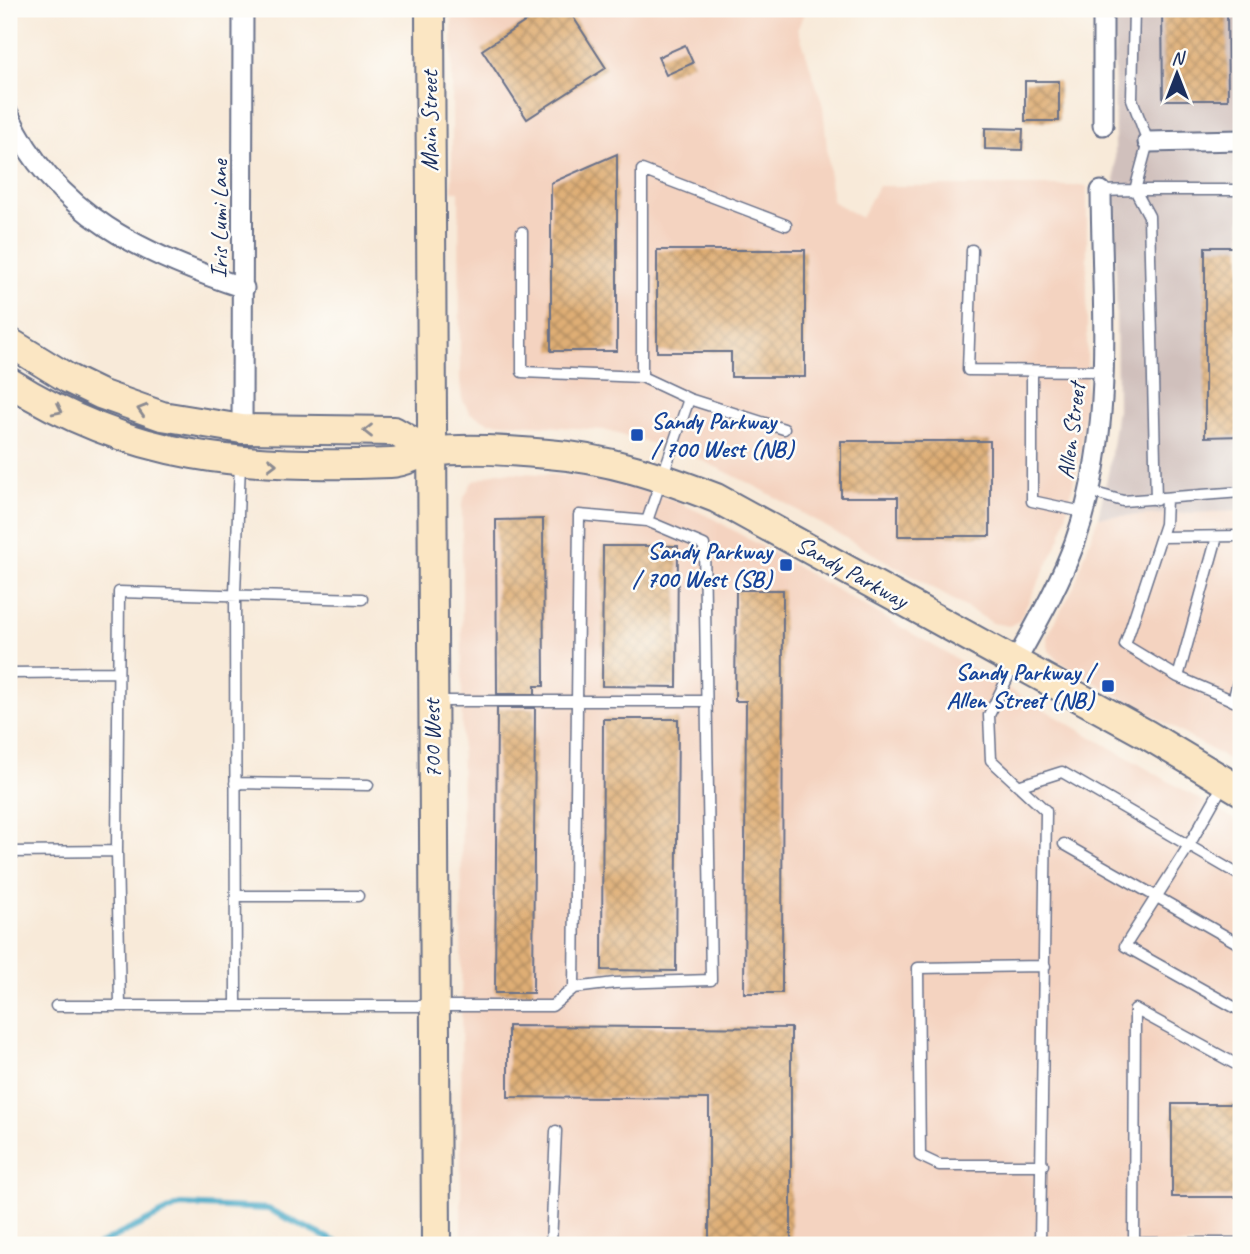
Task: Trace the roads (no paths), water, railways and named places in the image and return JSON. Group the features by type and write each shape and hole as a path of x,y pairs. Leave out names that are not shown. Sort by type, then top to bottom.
{"main road":[{"name":"Main Street","path":"429,233 430,9"},
{"name":"700 West","path":"429,233 436,1245"},
{"path":"9,342 69,379 132,407 190,422 242,429 394,430 430,452"},
{"path":"9,382 56,409 110,433 182,454 240,463 395,463 430,452"},
{"name":"Sandy Parkway","path":"430,452 551,454 641,470 716,498 1016,662 1233,786"}],"street":[{"name":"Iris Lumi Lane","path":"242,429 243,9"},
{"path":"1103,9 1103,125"},
{"path":"9,115 41,168 103,225 152,254 244,288"},
{"path":"1148,142 1241,140"},
{"name":"Allen Street","path":"1016,662 1065,566 1088,492 1101,411 1103,371 1101,191"}],"lane":[{"path":"1134,9 1132,99 1148,142 1135,190 1149,216 1161,499 1165,524 1125,645 1178,677 1237,703 1241,670"},
{"path":"642,377 642,170 786,225"},
{"path":"1101,191 1241,190"},
{"path":"522,232 522,372 642,377 689,399 784,429"},
{"path":"972,250 968,370 1103,371"},
{"path":"1032,371 1032,501 1083,512"},
{"path":"647,521 689,399"},
{"path":"236,1004 235,593 240,463"},
{"path":"1088,492 1123,501 1241,492"},
{"path":"56,1006 552,1006 574,988 615,983 710,980 704,545 647,521 579,515 574,988"},
{"path":"1161,537 1241,536"},
{"path":"1178,677 1216,537"},
{"path":"120,1006 117,851 119,592 235,593 362,599"},
{"path":"1016,662 989,715 991,760 1046,811 1040,1245"},
{"path":"9,673 117,672"},
{"path":"432,701 706,701"},
{"path":"1021,785 1062,772 1241,876"},
{"path":"235,783 368,785"},
{"path":"1233,786 1188,847 1125,946 1241,1012"},
{"path":"1064,844 1241,945"},
{"path":"9,852 117,851"},
{"path":"236,895 358,896"},
{"path":"1043,1166 939,1166 920,1156 918,968 1045,966"},
{"path":"1241,1067 1135,1009 1134,1244 1241,1242"},
{"path":"551,1245 556,1131"}],"waterway":[{"path":"98,1245 180,1205 268,1209 342,1245"}],"place":[{"name":"Sandy Parkway / 700 West (NB)","path":"637,435"},
{"name":"Sandy Parkway / 700 West (SB)","path":"786,565"},
{"name":"Sandy Parkway / Allen Street (NB)","path":"1108,686"}]}
